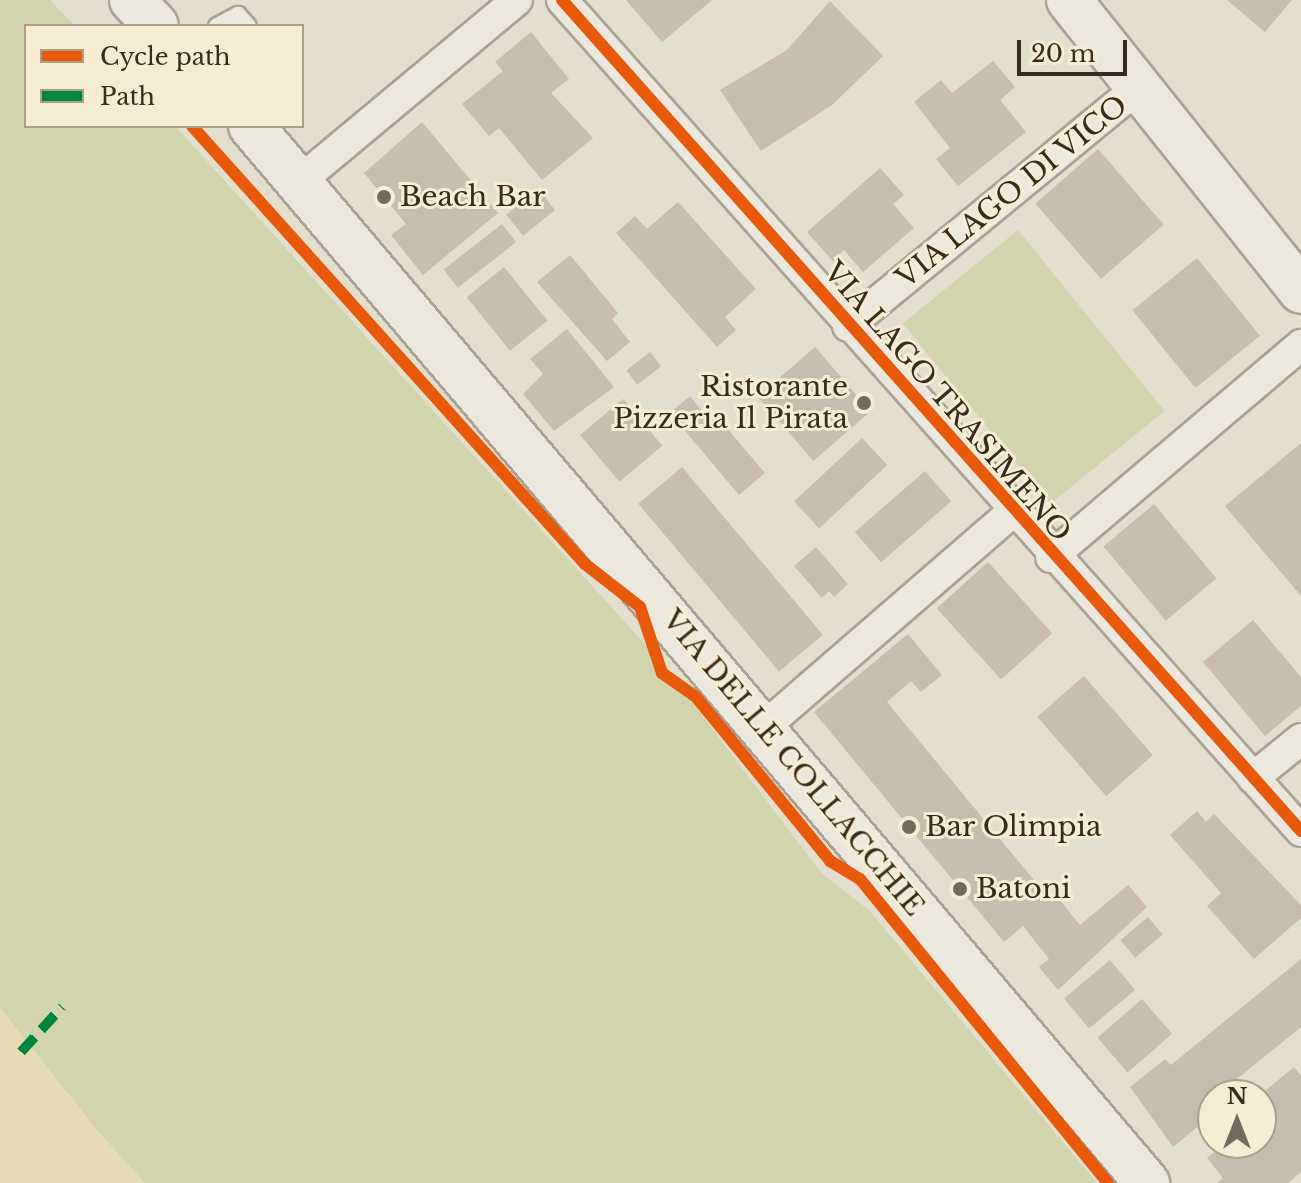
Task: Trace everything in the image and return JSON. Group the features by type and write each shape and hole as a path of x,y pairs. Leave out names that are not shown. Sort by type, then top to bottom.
{"main road":[{"path":"132,0 154,24"},
{"path":"1069,0 1301,291"},
{"name":"VIA DELLE COLLACCHIE","path":"255,128 1147,1183"}],"street":[{"path":"301,180 517,0"},
{"name":"VIA LAGO TRASIMENO","path":"562,0 1011,513 1301,831"},
{"name":"VIA LAGO DI VICO","path":"848,326 1139,87"},
{"path":"1051,557 1301,345"},
{"path":"763,728 1011,513"},
{"path":"1253,778 1301,739"}],"lane":[{"path":"221,24 238,15 246,24"}],"green space":[{"path":"0,0 50,0 73,24 24,24 24,128 177,128 664,665 822,874 869,910 1097,1183 145,1183 100,1134 0,1008"},
{"path":"1018,230 1165,411 1050,504 903,323"}],"sand":[{"path":"0,1008 100,1134 145,1183 0,1183"}],"building":[{"path":"626,0 712,0 662,42"},
{"path":"1227,0 1292,0 1265,32"},
{"path":"830,1 883,56 832,105 761,151 720,90 787,50"},
{"path":"531,32 569,79 551,93 593,138 542,180 499,128 489,136 462,104 503,71 495,62"},
{"path":"993,61 1015,87 1000,100 1026,132 958,186 936,159 950,148 914,102 941,80 952,93"},
{"path":"422,122 498,213 423,275 391,235 406,224 364,173"},
{"path":"1098,149 1164,224 1101,279 1035,203"},
{"path":"880,168 904,195 893,204 914,228 863,272 844,250 833,261 807,232"},
{"path":"538,189 555,210 523,236 506,215"},
{"path":"678,202 756,289 725,317 736,330 717,347 616,233 635,216 647,229"},
{"path":"502,224 516,242 458,288 444,270"},
{"path":"570,255 618,313 612,319 630,342 607,361 537,282"},
{"path":"1197,258 1260,336 1195,388 1132,310"},
{"path":"504,267 547,321 510,351 467,297"},
{"path":"567,329 614,387 554,431 523,394 543,374 530,359"},
{"path":"815,347 871,411 813,461 758,397"},
{"path":"650,352 661,366 637,385 626,370"},
{"path":"690,396 707,417 713,412 765,473 739,495 670,413"},
{"path":"623,399 662,446 619,482 580,435"},
{"path":"862,438 887,465 819,528 794,501"},
{"path":"1301,443 1301,596 1225,506"},
{"path":"682,467 823,635 779,671 638,504"},
{"path":"925,471 951,501 881,562 855,532"},
{"path":"1154,504 1216,578 1166,621 1103,546"},
{"path":"816,547 848,584 834,597 829,591 822,598 794,566"},
{"path":"988,562 1052,633 1001,680 937,608"},
{"path":"1253,620 1301,677 1301,706 1265,736 1203,662"},
{"path":"908,634 942,675 921,692 911,681 887,702 1052,902 1058,898 1080,925 1128,885 1147,907 1058,990 1039,967 1049,959 1023,926 1004,942 814,712"},
{"path":"1084,676 1153,755 1106,796 1037,717"},
{"path":"1197,811 1206,822 1214,814 1301,905 1301,918 1254,959 1207,906 1221,893 1170,835"},
{"path":"1148,917 1163,935 1135,958 1120,940"},
{"path":"1301,959 1301,1027 1237,1079 1197,1079 1197,1127 1173,1147 1130,1087 1165,1059 1171,1065"},
{"path":"1110,960 1135,990 1089,1028 1064,999"},
{"path":"1142,999 1172,1034 1128,1072 1097,1038"},
{"path":"1294,1067 1301,1076 1301,1172 1288,1183 1217,1183 1223,1178 1208,1159 1277,1159 1277,1081"}],"marked path":[{"path":"21,1052 62,1007"}],"cycle path":[{"path":"562,0 1301,831"},
{"path":"194,128 585,564 640,607 662,673 696,697 830,861 860,879 1108,1183"}],"place":[{"name":"Beach Bar","path":"384,197"},
{"name":"Ristorante Pizzeria Il Pirata","path":"864,403"},
{"name":"Bar Olimpia","path":"909,827"},
{"name":"Batoni","path":"960,889"}]}
